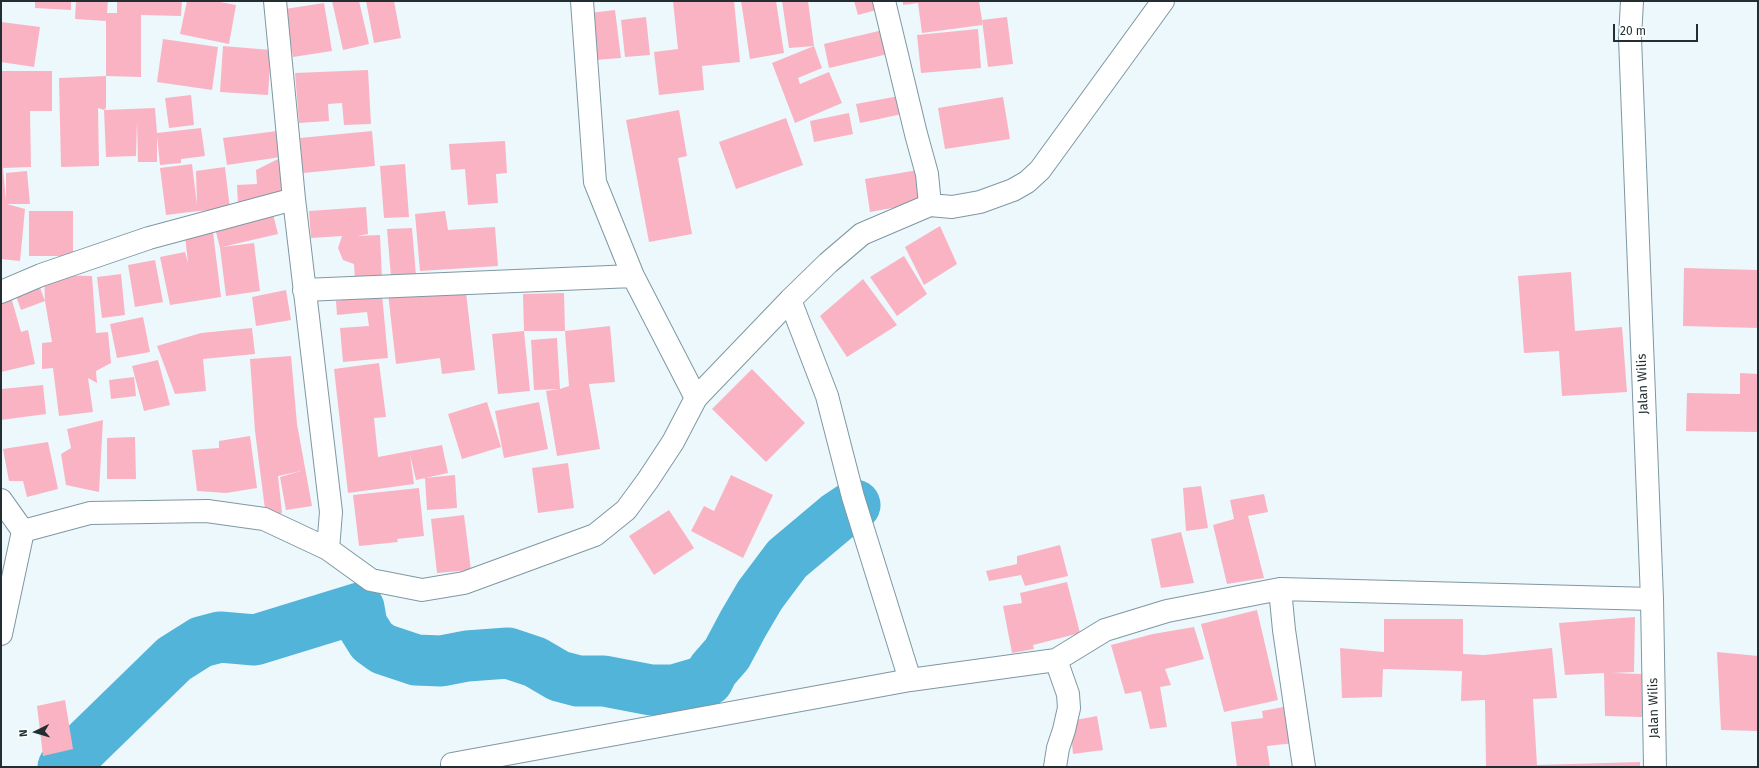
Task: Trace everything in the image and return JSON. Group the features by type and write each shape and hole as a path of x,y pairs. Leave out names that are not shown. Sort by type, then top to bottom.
{"street":[{"path":"275,1 294,199 331,512 328,549"},
{"path":"582,1 595,182 632,276 696,398"},
{"path":"884,1 927,174 930,205"},
{"path":"23,531 90,512 207,511 264,519 328,549 371,580 422,590 464,583 596,535 626,510 648,480 673,442 696,398 790,300 828,263 862,234 930,205 952,208 980,202 1013,190 1026,182 1040,170 1056,150 1162,1"},
{"name":"Jalan Wilis","path":"1632,1 1630,38 1652,599 1655,767"},
{"path":"1,292 41,275 149,238 294,199"},
{"path":"304,290 632,276"},
{"path":"790,300 827,396 853,497 910,680"},
{"path":"1,500 23,531 1,634"},
{"path":"452,764 910,680 1056,660 1105,630 1167,611 1280,589 1652,599"},
{"path":"1280,589 1284,630 1304,767"},
{"path":"1054,767 1069,708 1068,694 1056,660"}],"building":[{"path":"35,1 71,1 71,10 35,8"},
{"path":"76,1 108,1 107,13 117,13 117,1 182,1 181,16 141,15 141,77 106,76 106,21 75,19"},
{"path":"187,1 215,1 236,5 229,44 180,34"},
{"path":"332,1 359,1 369,44 343,50"},
{"path":"366,1 394,1 401,38 374,43"},
{"path":"673,1 734,1 740,62 702,66 704,90 659,95 654,52 678,49"},
{"path":"741,1 776,1 784,53 750,59"},
{"path":"782,1 808,1 814,46 789,48"},
{"path":"854,1 878,1 880,9 858,15"},
{"path":"903,1 979,1 982,25 922,33 918,3 903,5"},
{"path":"324,3 332,51 293,57 285,9"},
{"path":"615,10 621,58 595,60 590,13"},
{"path":"646,17 650,55 625,57 621,20"},
{"path":"1007,17 1013,64 988,67 982,20"},
{"path":"1,22 40,27 34,67 1,62"},
{"path":"978,29 981,68 921,73 917,35"},
{"path":"883,30 888,54 829,68 824,44"},
{"path":"163,39 218,47 212,90 157,82"},
{"path":"223,46 271,50 268,95 220,92"},
{"path":"814,46 822,68 798,78 800,84 829,72 842,103 795,123 772,63"},
{"path":"368,70 371,124 344,125 342,103 328,104 329,121 299,123 295,73"},
{"path":"1,71 52,71 52,111 30,111 31,167 3,168 6,201 6,173 27,171 30,204 7,204 25,209 20,261 1,259"},
{"path":"106,76 106,108 104,110 98,108 99,166 61,167 59,78"},
{"path":"191,95 194,125 169,128 165,98"},
{"path":"899,96 902,114 860,123 856,104"},
{"path":"1003,97 1010,139 945,149 938,108"},
{"path":"155,108 157,133 201,128 205,156 181,159 181,163 160,165 157,136 157,162 138,162 137,122 136,156 106,157 104,110"},
{"path":"679,110 687,156 678,158 692,234 649,242 626,120"},
{"path":"849,113 853,134 814,142 810,121"},
{"path":"786,118 803,165 736,189 719,142"},
{"path":"277,131 281,157 227,165 223,138"},
{"path":"372,131 375,166 303,173 300,138"},
{"path":"505,141 507,173 496,174 498,203 468,205 465,169 451,170 449,144"},
{"path":"282,157 286,200 238,204 237,185 257,184 256,170"},
{"path":"192,164 197,205 196,171 225,167 230,209 166,215 160,168"},
{"path":"405,164 409,217 384,218 380,166"},
{"path":"918,170 925,202 870,212 865,179"},
{"path":"366,207 368,234 357,236 380,235 382,280 355,282 354,264 343,260 338,248 342,236 311,238 309,211"},
{"path":"272,210 278,234 222,247 254,243 260,291 226,296 220,248 214,224"},
{"path":"29,211 73,211 73,256 29,256"},
{"path":"445,211 448,230 495,227 498,266 420,271 415,214"},
{"path":"940,226 957,264 924,285 905,247"},
{"path":"412,228 416,276 391,277 387,229"},
{"path":"213,232 221,297 170,305 160,257 185,252 188,263 185,236"},
{"path":"904,256 927,294 897,316 870,277"},
{"path":"155,260 163,302 135,307 128,265"},
{"path":"1684,268 1758,270 1758,328 1683,326"},
{"path":"1571,272 1575,331 1622,327 1627,392 1562,396 1559,351 1524,353 1518,276"},
{"path":"121,274 125,315 102,318 97,277"},
{"path":"44,275 92,276 96,333 108,332 111,363 96,371 97,383 88,378 93,412 59,416 53,368 42,369 42,343 52,342 45,301"},
{"path":"863,279 897,325 847,357 820,316"},
{"path":"39,285 45,301 21,310 15,293"},
{"path":"432,289 433,296 466,292 475,370 442,374 440,358 396,364 388,293"},
{"path":"286,290 291,320 256,326 252,297"},
{"path":"564,293 565,331 524,331 523,294"},
{"path":"382,295 388,358 343,362 340,328 369,326 367,312 337,315 336,301"},
{"path":"11,297 21,332 28,330 35,364 1,372 1,300"},
{"path":"143,317 150,352 117,358 110,324"},
{"path":"610,326 615,382 589,384 600,449 557,456 546,391 559,389 534,390 531,340 557,338 560,389 569,386 565,331"},
{"path":"252,328 255,354 203,359 206,391 175,394 157,346 201,333"},
{"path":"524,331 530,391 498,394 492,334"},
{"path":"291,356 297,424 312,506 286,510 280,477 301,471 278,476 282,513 266,517 255,431 250,359"},
{"path":"158,360 170,405 144,411 132,366"},
{"path":"379,363 386,417 374,418 378,457 442,445 448,473 416,480 410,455 414,484 348,493 334,369"},
{"path":"752,369 805,423 766,462 712,409"},
{"path":"1740,373 1758,374 1758,432 1686,431 1687,393 1740,394"},
{"path":"134,377 136,396 111,399 109,380"},
{"path":"43,385 46,414 1,420 1,389"},
{"path":"487,402 501,447 462,459 448,414"},
{"path":"539,402 548,449 504,458 495,411"},
{"path":"103,420 99,492 66,485 61,454 71,448 67,429"},
{"path":"250,436 257,488 226,493 197,491 192,450 219,448 219,441"},
{"path":"135,437 136,479 107,479 107,438"},
{"path":"48,442 58,489 27,497 23,481 9,481 3,449"},
{"path":"568,463 574,508 538,513 532,468"},
{"path":"455,475 457,508 427,510 425,478"},
{"path":"731,475 773,495 743,558 691,531 704,506 714,511"},
{"path":"1201,486 1208,528 1186,531 1183,488"},
{"path":"419,488 424,536 397,539 398,542 359,546 353,495"},
{"path":"1264,494 1268,512 1248,516 1264,578 1227,584 1213,525 1234,519 1230,500"},
{"path":"669,510 694,548 654,575 629,536"},
{"path":"464,515 471,570 437,573 431,519"},
{"path":"1181,532 1194,583 1161,588 1151,539"},
{"path":"1060,545 1068,576 1025,586 1021,575 989,581 986,571 1017,564 1017,556"},
{"path":"1067,582 1080,633 1033,645 1034,649 1012,653 1003,606 1022,603 1020,593"},
{"path":"1257,610 1278,700 1224,712 1201,624"},
{"path":"1635,617 1634,672 1612,673 1642,674 1642,717 1605,716 1604,673 1565,675 1559,623"},
{"path":"1384,619 1463,619 1463,654 1484,655 1552,648 1557,698 1533,699 1537,765 1640,762 1640,767 1486,767 1485,700 1461,701 1462,671 1383,669 1382,697 1342,698 1340,648 1384,652"},
{"path":"1194,627 1204,659 1165,669 1171,685 1160,687 1167,727 1150,729 1141,691 1125,694 1111,645 1153,634"},
{"path":"1717,652 1758,656 1758,731 1721,730"},
{"path":"65,700 73,749 43,756 37,706"},
{"path":"1289,706 1295,743 1267,746 1270,767 1237,767 1231,722 1263,718 1262,711"},
{"path":"1097,716 1103,750 1073,754 1070,721"}],"waterway":[{"path":"63,767 174,659 201,642 220,637 255,640 359,608 362,625 372,641 383,649 416,660 441,661 467,656 508,653 535,662 559,676 578,681 604,681 651,690 674,690 708,680 713,670 727,654 760,595 787,559 837,517 855,505"}]}
